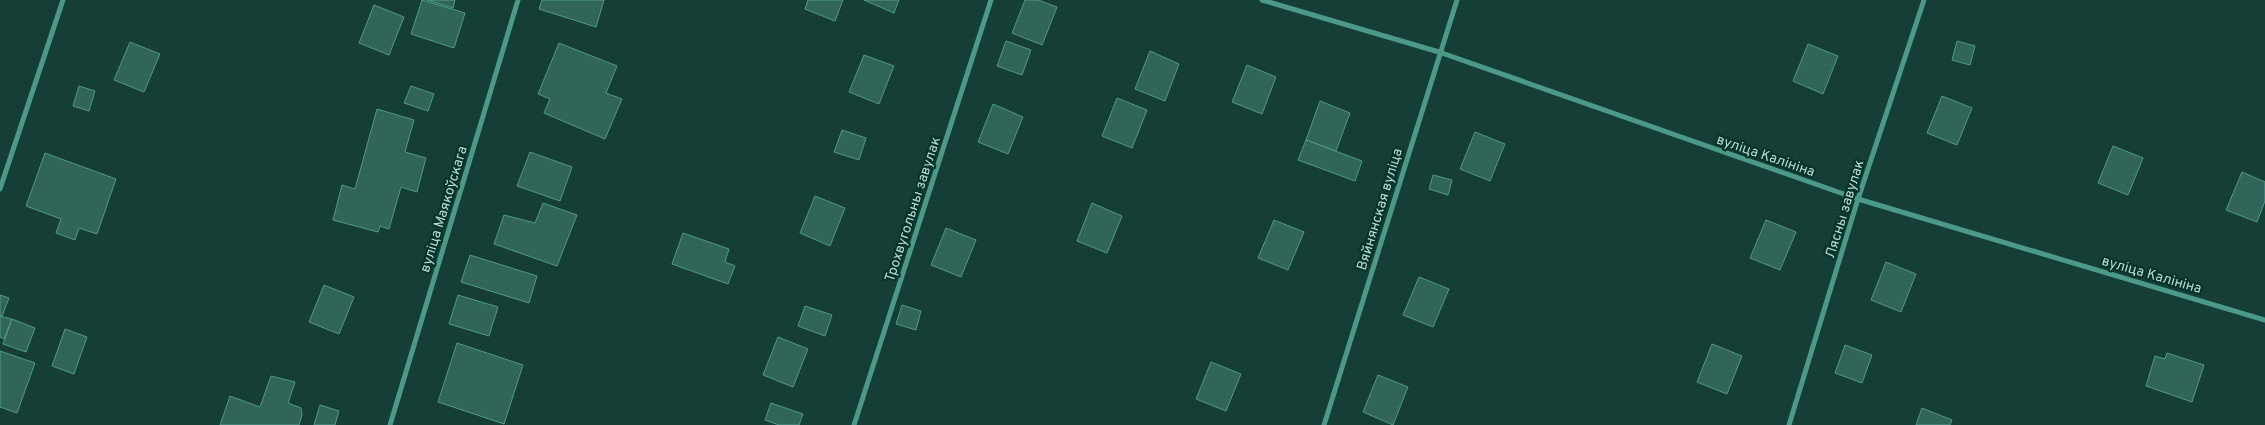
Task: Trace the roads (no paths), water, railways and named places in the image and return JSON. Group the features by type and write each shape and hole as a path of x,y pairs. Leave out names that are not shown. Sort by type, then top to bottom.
{"street":[{"path":"0,189 64,0"},
{"name":"вуліца Маякоўскага","path":"390,425 518,0"},
{"name":"Трохвугольны завулак","path":"854,425 991,0"},
{"name":"вуліца Калініна","path":"1262,0 1439,52 1858,199 2265,320"},
{"name":"Вяйнянская вуліца","path":"1324,425 1439,52 1457,0"},
{"name":"Лясны завулак","path":"1789,425 1858,199 1924,0"}]}
